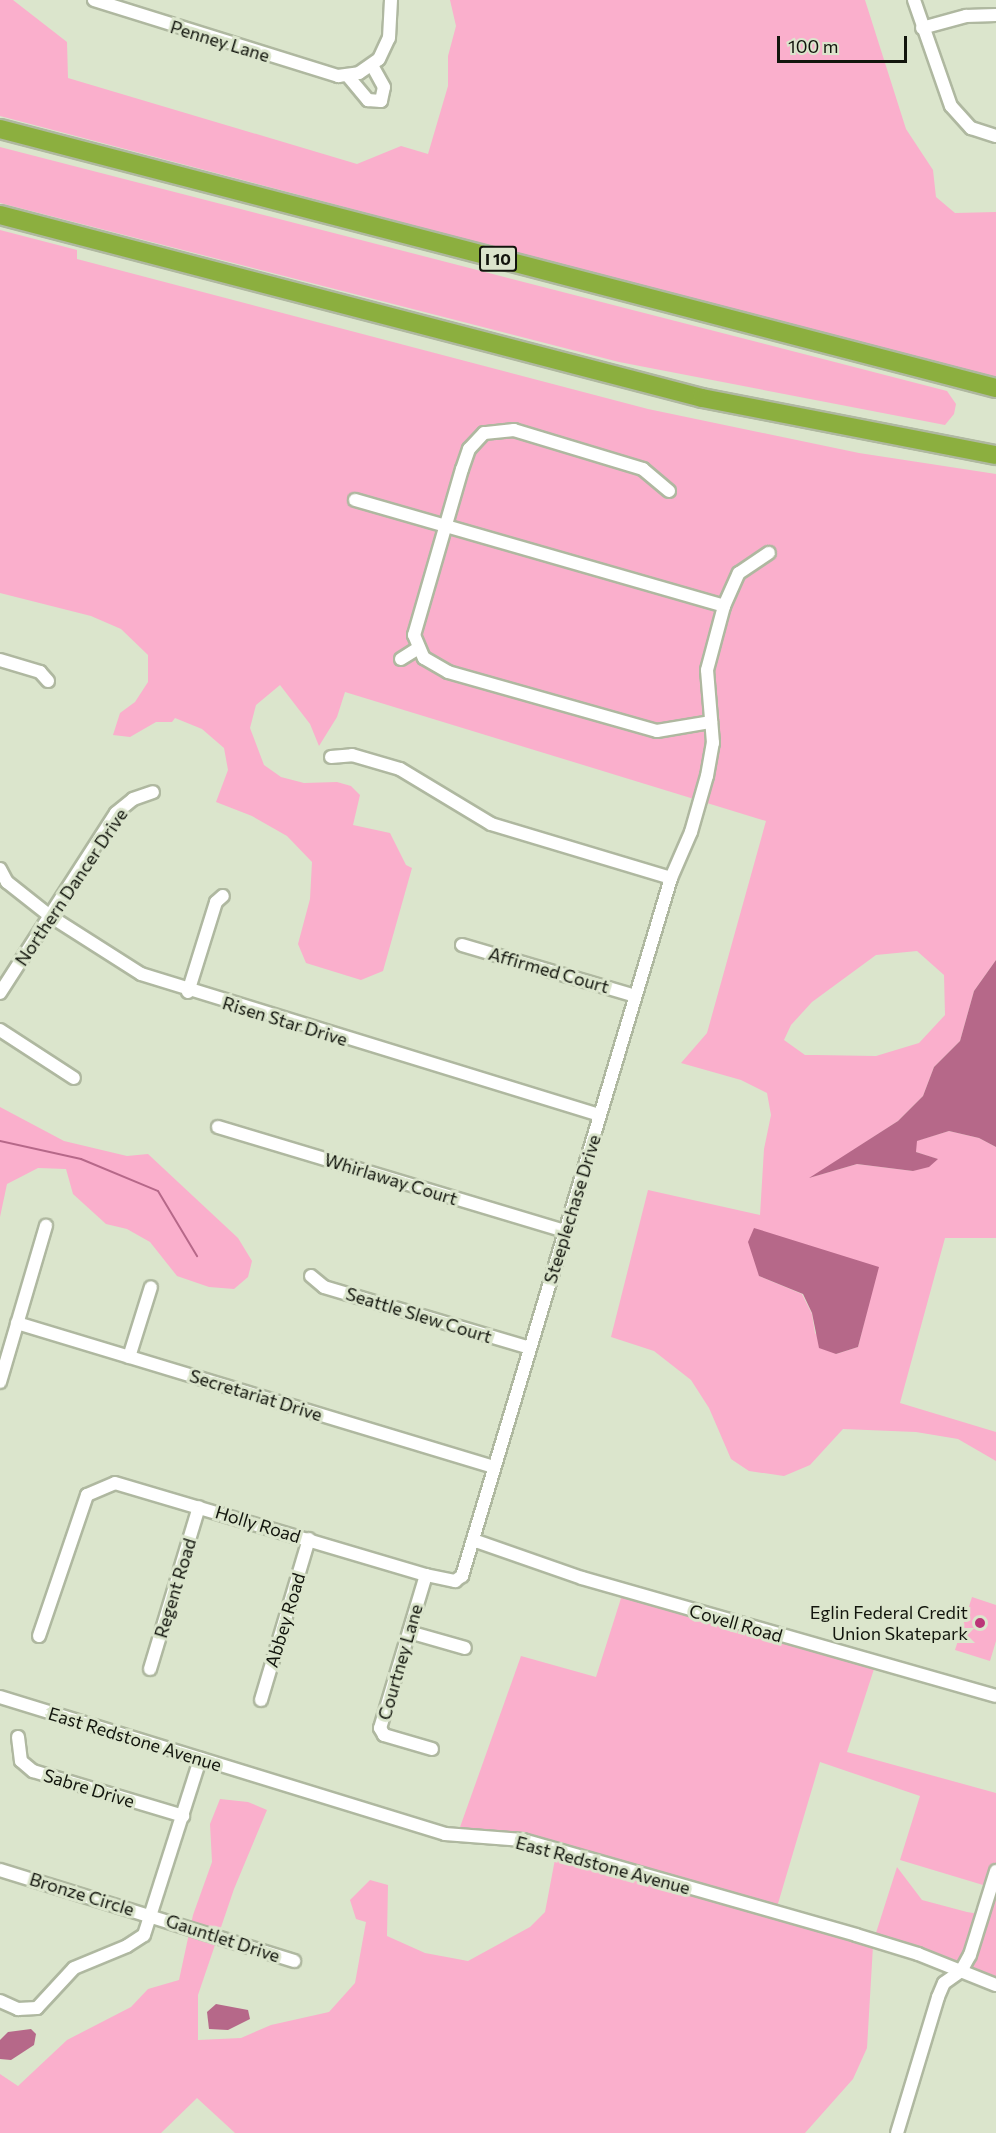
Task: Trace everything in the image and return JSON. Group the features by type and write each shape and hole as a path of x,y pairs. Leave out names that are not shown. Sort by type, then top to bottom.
{"highway":[{"name":"I 10","path":"0,129 996,388"},
{"path":"0,215 702,398 996,455"}],"street":[{"name":"Penney Lane","path":"94,0 324,74 347,75 372,65"},
{"path":"347,75 368,100 381,101 384,87 372,65 389,39 391,0"},
{"path":"914,0 951,106 970,128 996,136"},
{"path":"922,28 966,16 996,15"},
{"path":"669,491 659,479 643,469 499,428 484,433 469,449 417,615 417,649 433,666 448,672 657,731 711,722"},
{"path":"355,500 724,606"},
{"name":"Steeplechase Drive","path":"473,1540 671,878 691,832 707,776 711,722 707,670 724,606 739,573 769,553"},
{"path":"401,659 417,649"},
{"path":"0,660 40,672 48,681"},
{"path":"331,757 352,755 400,769 491,824 671,878"},
{"name":"Northern Dancer Drive","path":"0,993 117,813 133,799 153,792"},
{"name":"Risen Star Drive","path":"0,869 7,882 50,916 141,974 188,992 600,1115"},
{"path":"188,992 216,902 223,896"},
{"name":"Affirmed Court","path":"462,945 635,996"},
{"path":"0,1030 74,1078"},
{"name":"Whirlaway Court","path":"218,1126 565,1230"},
{"path":"0,1382 46,1226"},
{"name":"Seattle Slew Court","path":"311,1276 324,1287 530,1348"},
{"path":"129,1357 151,1287"},
{"name":"Secretariat Drive","path":"17,1323 494,1467"},
{"name":"Holly Road","path":"39,1636 87,1495 115,1483 426,1575 455,1581 462,1576 473,1540"},
{"name":"Regent Road","path":"150,1669 199,1507"},
{"name":"Abbey Road","path":"261,1700 309,1539"},
{"name":"Covell Road","path":"473,1540 546,1565 996,1696"},
{"name":"Courtney Lane","path":"426,1575 380,1728 384,1735 432,1749"},
{"path":"409,1632 465,1648"},
{"name":"East Redstone Avenue","path":"0,1697 445,1834 523,1840 547,1846 918,1954 996,1985"},
{"name":"Sabre Drive","path":"18,1737 21,1761 33,1771 183,1816"},
{"path":"152,1915 200,1759"},
{"name":"Bronze Circle","path":"0,1870 152,1915 138,1941 74,1968 37,2008 18,2009 0,2001"},
{"path":"897,2133 938,1997 944,1983 960,1971 970,1955 996,1871"},
{"name":"Gauntlet Drive","path":"152,1915 294,1961"}],"shaded area":[{"path":"0,0 13,0 67,42 68,78 357,164 401,146 428,154 448,86 448,56 456,26 450,0 865,0 906,129 933,170 936,197 955,213 996,212 996,379 0,116"},
{"path":"0,147 947,391 956,404 954,414 945,425 619,362 0,203"},
{"path":"0,230 77,250 77,259 648,409 859,453 996,474 996,960 974,991 960,1041 934,1067 923,1096 898,1121 812,1177 857,1164 913,1171 937,1159 916,1152 916,1141 949,1131 979,1138 996,1147 996,1238 945,1238 900,1403 996,1432 996,1461 958,1439 916,1432 843,1429 810,1465 784,1476 749,1471 731,1459 709,1408 691,1380 654,1351 611,1337 648,1190 760,1215 764,1149 771,1115 767,1093 741,1080 681,1063 707,1033 766,821 345,692 337,717 319,746 310,724 280,685 256,705 250,728 264,765 281,777 304,783 337,782 351,786 360,795 353,825 390,833 406,865 412,868 383,971 361,980 306,963 298,944 310,899 312,862 287,836 252,816 216,802 228,770 224,748 202,729 175,718 172,722 156,722 130,737 113,735 120,713 135,702 148,682 148,655 121,629 91,616 0,593","holes":["917,951 944,975 945,1015 919,1043 876,1056 805,1055 784,1040 791,1025 812,1002 876,955","877,1270 858,1347 836,1354 815,1333 812,1314 802,1294 759,1276"]},
{"path":"996,960 996,1147 979,1138 949,1131 917,1141 916,1152 938,1159 929,1167 913,1171 857,1164 809,1178 898,1121 923,1096 934,1067 960,1041 974,991"},
{"path":"0,1107 64,1141 127,1156 148,1154 238,1238 252,1261 248,1277 234,1289 209,1287 177,1276 150,1242 127,1229 106,1224 73,1194 66,1169 38,1168 7,1184 0,1217"},
{"path":"754,1228 879,1267 858,1347 836,1354 819,1348 812,1313 803,1294 759,1276 748,1242"},
{"path":"623,1592 874,1669 847,1752 996,1793 996,1980 875,1936 897,1867 922,1900 967,1912 985,1915 993,1888 900,1860 920,1796 820,1762 777,1907 459,1830 521,1656 596,1677"},
{"name":"Eglin Federal Credit Union Skatepark","path":"972,1597 996,1605 996,1641 990,1661 955,1650"},
{"path":"220,1799 248,1802 267,1810 234,1889 198,1995 198,2040 241,2038 271,2025 329,2012 355,1983 366,1922 356,1919 350,1900 370,1880 388,1885 387,1936 425,1953 468,1961 530,1927 545,1912 556,1854 873,1946 867,2048 853,2079 805,2133 235,2133 197,2098 161,2133 0,2133 0,2074 18,2086 67,2040 131,2007 148,1989 179,1980 193,1915 212,1862 210,1824"},
{"path":"216,2004 248,2010 250,2019 228,2030 209,2029 207,2012"},
{"path":"31,2029 36,2034 34,2045 11,2060 0,2059 0,2040 8,2032"}],"waterway":[{"path":"0,1141 81,1159 158,1191 197,1256"}],"place":[{"name":"Eglin Federal Credit Union Skatepark","path":"980,1623"}]}
